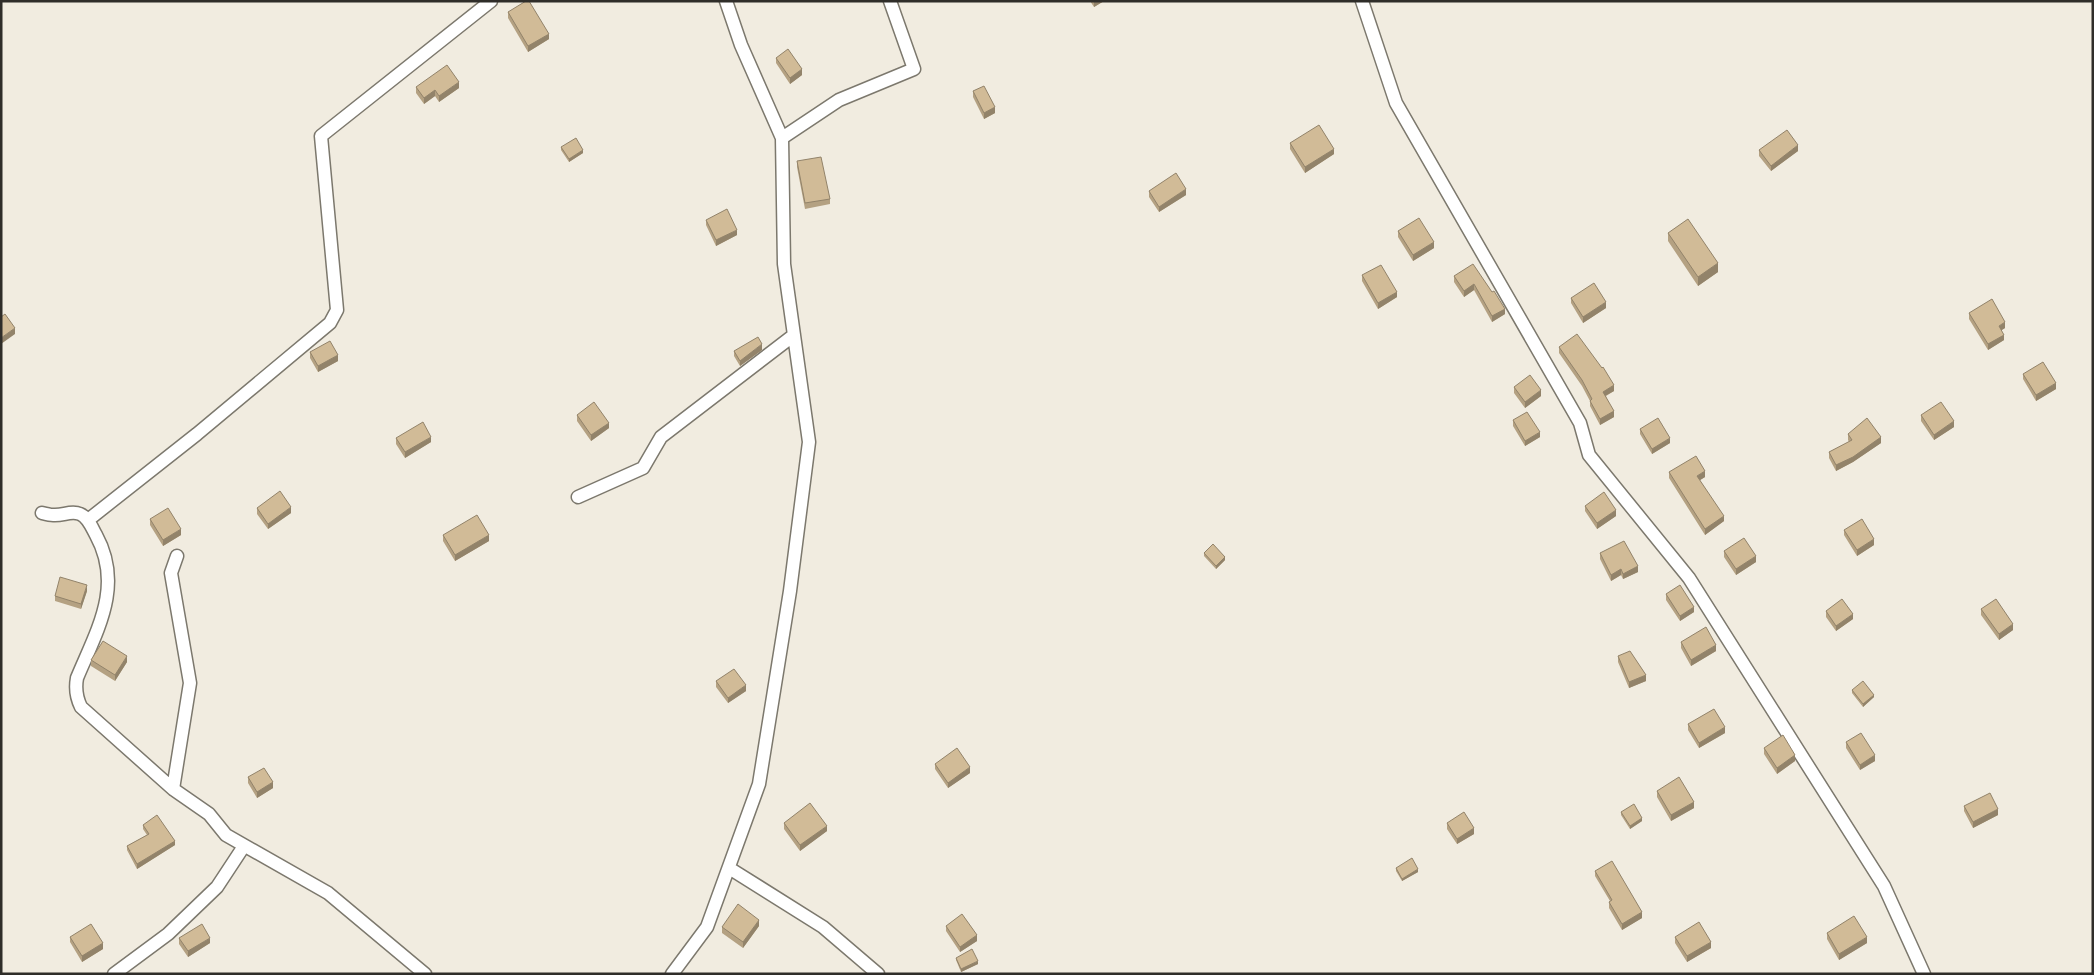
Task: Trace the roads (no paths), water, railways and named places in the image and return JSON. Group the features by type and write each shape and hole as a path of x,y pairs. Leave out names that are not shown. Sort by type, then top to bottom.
{"street":[{"path":"88,520 204,428 330,323 337,310 321,136 491,1"},
{"path":"672,974 707,927 759,784 790,590 809,442 784,264 782,138 740,45 726,1"},
{"path":"782,138 839,100 914,69 890,1"},
{"path":"1362,1 1396,103 1580,422 1588,455 1689,578 1884,886 1924,974"},
{"path":"578,497 643,468 661,437 794,335"},
{"path":"42,513 54,515 71,512 81,514 88,520 100,542 108,571 109,590 105,612 77,678 75,689 78,700 94,719 174,789 209,814 226,835 328,894 425,974"},
{"path":"174,789 190,683 171,572 176,556"},
{"path":"114,974 168,934 217,888 244,846"},
{"path":"729,868 823,927 878,974"}]}
